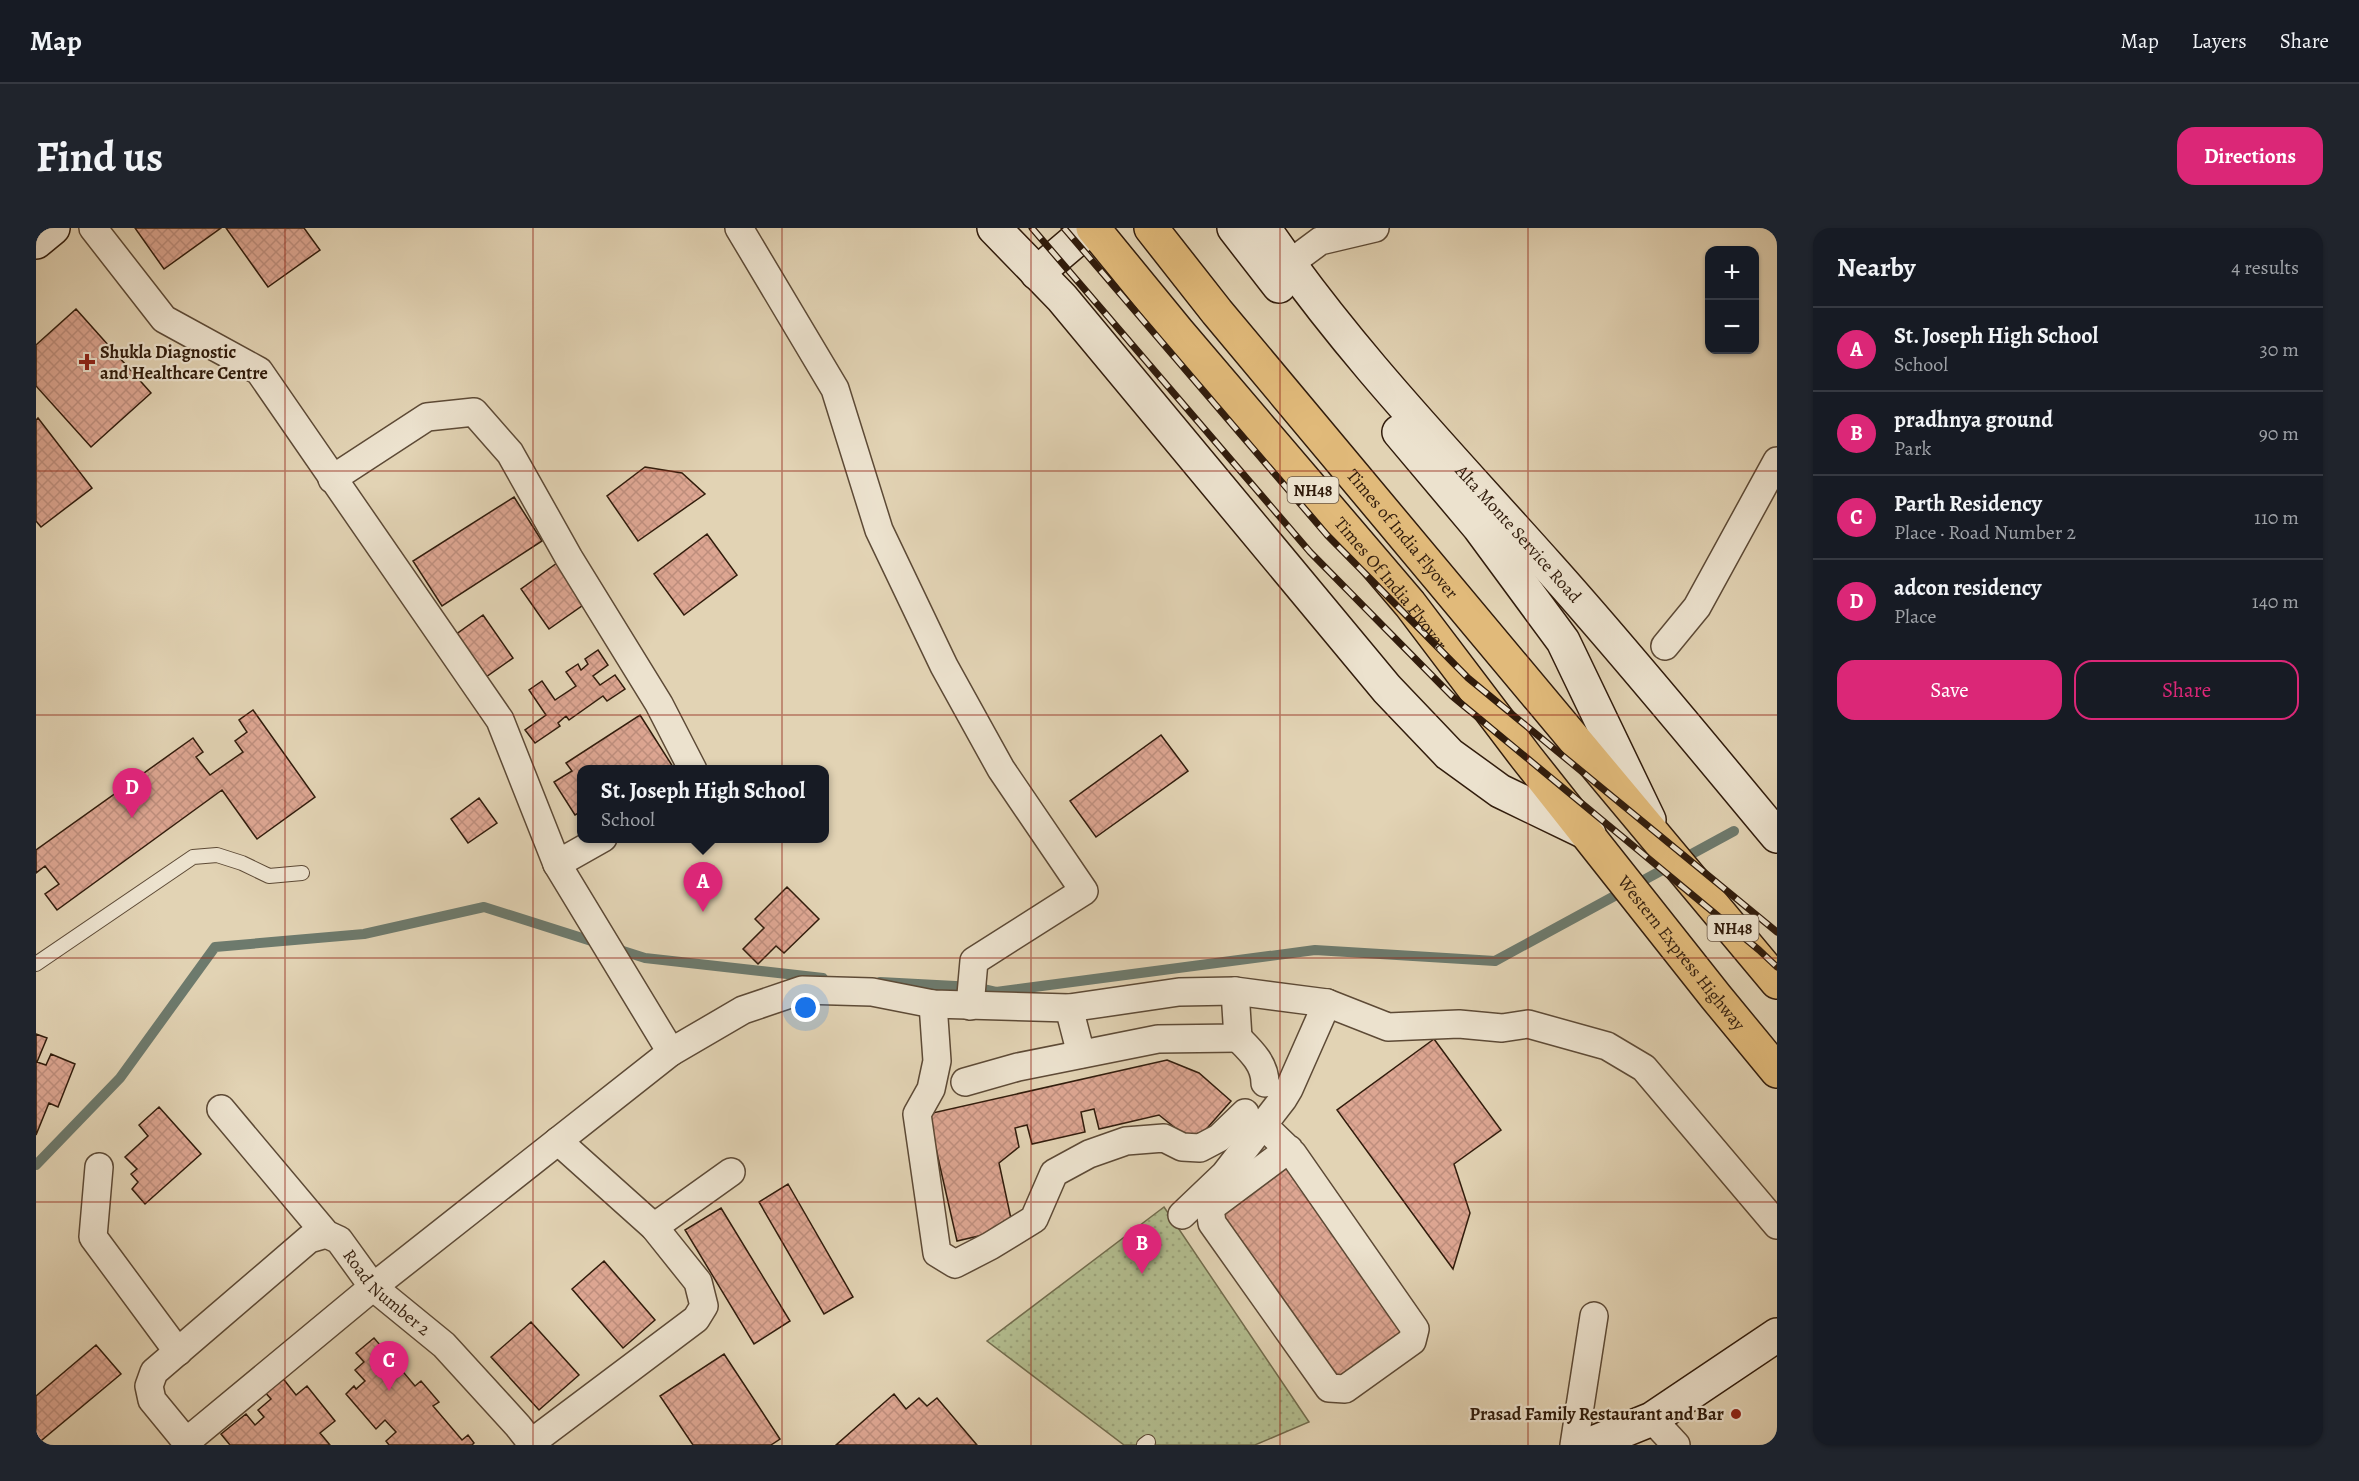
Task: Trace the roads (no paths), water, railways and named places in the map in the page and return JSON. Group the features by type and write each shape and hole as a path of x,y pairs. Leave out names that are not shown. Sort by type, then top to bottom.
{"highway":[{"name":"Times Of India Flyover","path":"1092,228 1185,341 1410,603 1526,757 1589,834"},
{"name":"Times of India Flyover","path":"1151,228 1217,312 1658,837"},
{"name":"Western Express Highway","path":"1589,834 1716,997 1777,1071"},
{"name":"NH48","path":"1658,837 1777,982"}],"street":[{"path":"36,242 53,228"},
{"path":"93,228 164,319 259,371 500,720 557,864 671,1052"},
{"path":"739,228 835,388 879,530 944,666 1001,769 1084,891 974,961 970,1006"},
{"path":"994,228 1062,298 1387,689 1449,754 1500,791 1589,834"},
{"path":"1037,273 1092,228"},
{"path":"1234,228 1309,325 1479,526 1563,641 1658,837"},
{"name":"Alta Monte Service Road","path":"1264,228 1356,351 1572,593 1777,836"},
{"path":"1289,264 1320,241 1375,228"},
{"path":"332,479 427,417 474,412 510,453 569,558 659,704 690,765"},
{"path":"1665,646 1697,607 1777,461"},
{"path":"557,864 594,843"},
{"path":"326,1234 309,1239 154,1372 149,1386 152,1400 187,1443 373,1287 671,1052 743,1010 802,990 872,992 933,1004 1069,1008 1179,992 1234,992 1327,1003 1388,1027 1458,1024 1502,1028 1528,1024 1607,1046 1644,1068 1777,1225"},
{"path":"1234,992 1238,1038 1252,1052 1265,1072 1265,1083"},
{"path":"933,1004 937,1061 931,1089 917,1114 937,1253 955,1264 1034,1219 1054,1173 1089,1154 1126,1141 1164,1138 1182,1148 1200,1148 1254,1119 1289,1089 1327,1003"},
{"path":"1069,1008 1082,1054"},
{"path":"965,1082 1018,1067 1158,1039 1238,1038"},
{"name":"Road Number 2","path":"221,1109 326,1234 339,1240 373,1287 444,1345 518,1425 532,1444"},
{"path":"1254,1119 1289,1149 1415,1329 1412,1341 1345,1389 1329,1388 1212,1223 1210,1208 1289,1149"},
{"path":"1182,1215 1226,1174 1254,1119"},
{"path":"532,1444 696,1319 704,1306 698,1282 654,1227 558,1141"},
{"path":"99,1167 93,1237 178,1352"},
{"path":"654,1227 732,1172"},
{"path":"1574,1445 1594,1316"},
{"path":"1588,1445 1652,1419 1777,1335"},
{"path":"1652,1419 1676,1445"}],"lane":[{"path":"36,964 193,857 217,855 242,863 269,876 302,873"}],"waterway":[{"path":"880,982 974,987 996,992 1315,950 1495,961 1734,831"},
{"path":"36,1165 120,1078 215,947 364,934 484,907 645,958 823,978"}],"railway":[{"path":"1032,228 1310,552 1452,696 1777,967"},
{"path":"1064,228 1327,535 1468,678 1777,932"}],"place":[{"name":"Shukla Diagnostic and Healthcare Centre","path":"87,362"},
{"name":"adcon residency","path":"132,818"},
{"name":"St. Joseph High School","path":"703,912"},
{"name":"pradhnya ground","path":"1142,1274"},
{"name":"Parth Residency","path":"389,1391"},
{"name":"Prasad Family Restaurant and Bar","path":"1736,1414"}]}
